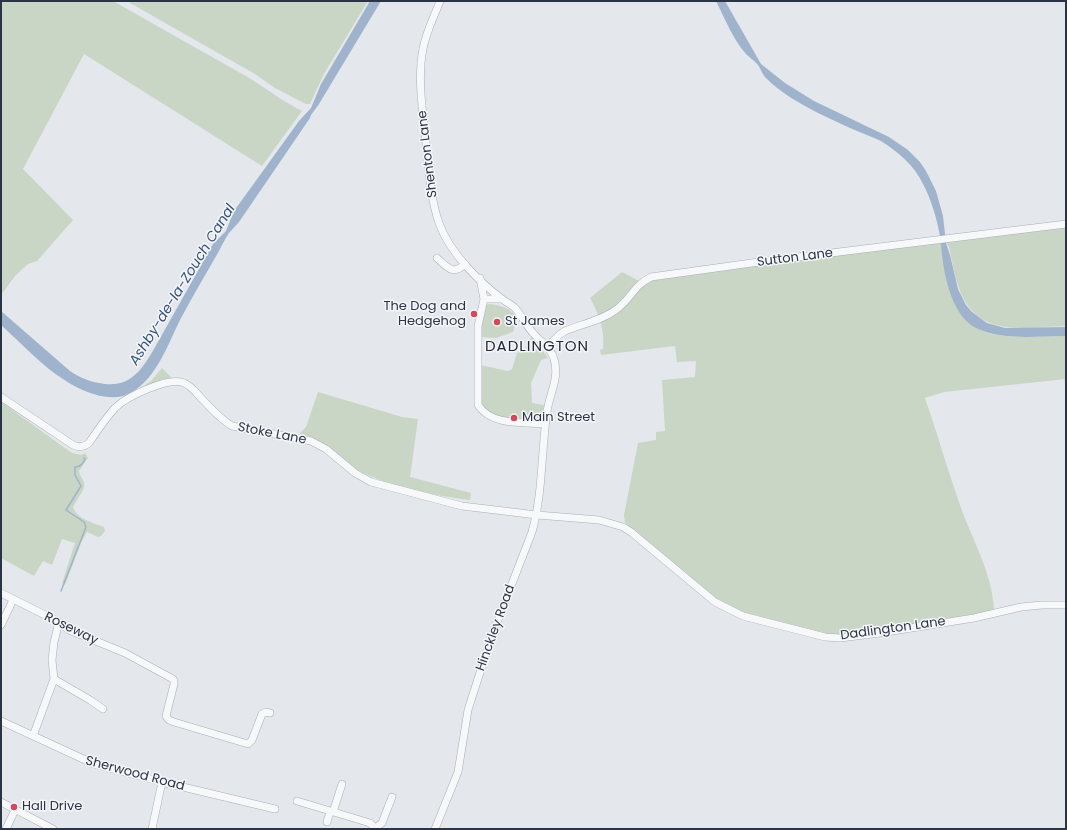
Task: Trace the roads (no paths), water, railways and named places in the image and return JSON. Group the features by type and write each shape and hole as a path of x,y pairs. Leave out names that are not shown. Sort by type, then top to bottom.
{"street":[{"name":"Shenton Lane","path":"440,1 426,35 422,51 421,66 422,107 430,183 435,209 445,236 451,246 465,264 502,299"},
{"name":"Sutton Lane","path":"547,347 565,331 615,311 625,303 641,282 651,277 1066,224"},
{"path":"439,263 454,271 459,270 465,264"},
{"path":"480,278 479,282 484,299 478,326 478,405 488,416 498,420 545,424 556,376 554,359 547,347 532,332 514,307 502,299 484,299"},
{"name":"Stoke Lane","path":"1,397 73,445 81,447 89,443 114,409 123,401 158,386 175,381 180,382 189,386 221,419 232,426 311,442 326,449 355,473 371,482 462,506 537,515"},
{"name":"Hinckley Road","path":"435,829 458,772 468,710 491,638 532,532 537,515 545,424"},
{"name":"Dadlington Lane","path":"537,515 599,520 622,527 631,532 711,598 730,610 743,616 825,637 840,638 880,633 974,618 1021,607 1066,605"},
{"name":"Roseway","path":"1,593 59,622 69,630 125,653 170,677 174,681 166,716 169,720 248,744 252,740 262,714 266,712 270,714"},
{"path":"1,625 13,600"},
{"path":"33,736 54,680 52,660 54,642 59,622"},
{"path":"54,680 103,709"},
{"name":"Sherwood Road","path":"1,722 71,755 94,764 274,809"},
{"path":"152,829 162,782"},
{"path":"327,822 342,784"},
{"path":"297,801 370,823 375,828 382,823 392,797"},
{"path":"1,802 53,829"},
{"path":"6,829 15,810"}],"water":[{"path":"370,1 381,1 310,118 239,222 229,233 180,320 158,364 143,384 134,391 123,396 115,397 99,396 84,391 69,383 47,367 1,325 1,311 70,371 95,382 118,384 132,377 138,372 149,358 213,244 226,231 234,211 299,121 311,108 321,84"},
{"path":"716,1 725,1 761,64 785,83 814,101 889,137 908,150 920,162 936,191 943,216 946,243 958,289 966,305 972,312 987,323 1005,328 1066,327 1066,336 1020,337 997,335 976,328 968,323 961,315 951,296 945,274 940,236 935,216 920,177 899,154 881,141 820,114 777,88 763,75 758,65 741,48"}],"waterway":[{"path":"61,591 86,527 84,522 66,510 81,486 75,475 75,467 82,464 85,459 84,458"}],"place":[{"name":"The Dog and Hedgehog","path":"474,314"},
{"name":"St James","path":"497,322"},
{"name":"Main Street","path":"514,418"},
{"name":"Hall Drive","path":"14,807"}],"district":[{"name":"DADLINGTON","path":"537,347"}],"water label":[{"name":"Ashby-de-la-Zouch Canal","path":"183,285"}]}
